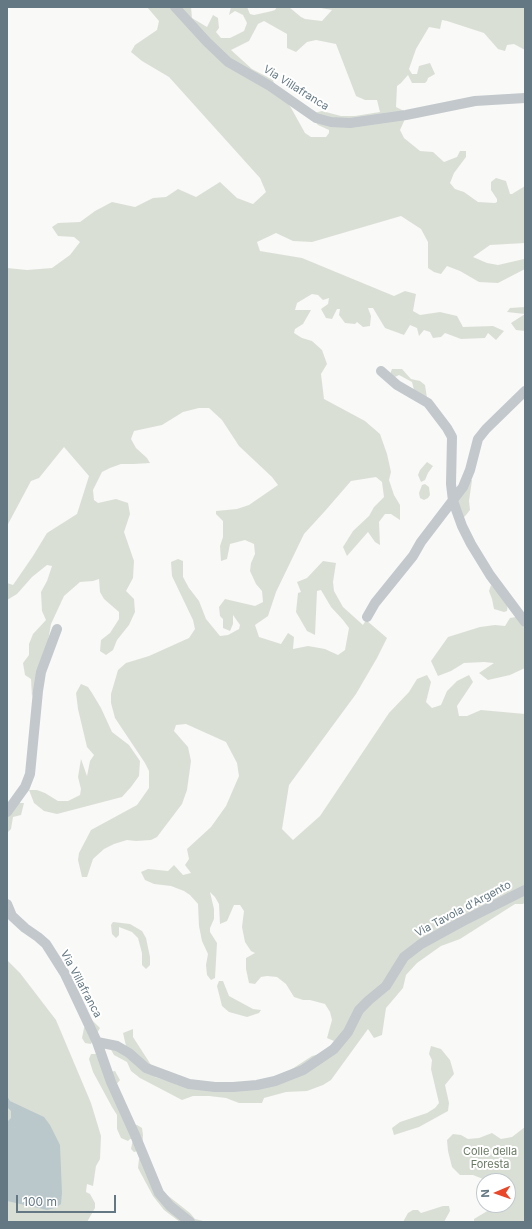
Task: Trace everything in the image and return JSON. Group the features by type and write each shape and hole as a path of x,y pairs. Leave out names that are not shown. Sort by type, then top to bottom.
{"street":[{"name":"Via Villafranca","path":"175,7 207,42 228,62 270,86 316,118 331,122 350,123 406,115 475,102 525,98"},
{"path":"381,372 397,385 428,403 447,428 452,437 451,484 453,501 471,544 490,575 525,622"},
{"path":"367,617 375,603 413,556 421,542 463,487 470,470 478,439 486,429 525,392"},
{"path":"7,812 25,787 30,774 38,691 42,672 57,629"},
{"name":"Via Tavola d'Argento","path":"97,1042 117,1046 129,1053 146,1068 189,1084 216,1088 257,1085 275,1081 303,1070 334,1049 348,1032 359,1010 386,986 404,957 421,944 525,890"},
{"name":"Via Villafranca","path":"7,904 10,917 46,944 64,974 97,1042 111,1082 159,1193 170,1206 190,1222"}],"green space":[{"path":"147,7 191,7 192,18 207,27 213,15 218,18 219,28 216,32 221,38 230,38 244,31 247,23 243,15 235,11 229,15 231,7 247,7 250,14 254,15 275,10 277,7 289,7 305,19 322,21 332,10 315,7 525,7 525,50 514,44 507,45 505,51 498,49 484,33 447,21 442,20 440,29 429,27 416,49 409,69 412,74 417,74 419,66 430,63 435,74 428,78 425,83 412,83 408,75 397,86 396,107 406,112 406,117 400,130 404,138 420,151 433,152 444,162 457,157 460,151 466,151 466,157 454,173 450,183 455,189 464,192 478,202 495,203 497,202 497,199 491,190 491,182 496,178 506,181 510,194 525,186 525,243 490,245 473,257 487,263 498,265 524,259 525,269 498,283 479,282 460,271 447,266 441,274 434,272 428,268 428,242 421,229 401,216 312,242 293,241 276,233 257,242 260,251 302,258 394,296 405,291 416,294 413,311 420,315 440,312 457,316 463,327 493,326 504,331 496,340 488,333 485,338 461,339 445,333 441,337 433,338 430,332 424,330 419,336 417,328 410,325 404,335 385,328 373,308 368,308 371,316 370,326 363,327 357,322 355,324 345,323 339,315 340,309 337,309 332,319 326,318 321,309 328,304 329,298 323,300 318,295 312,294 297,303 295,310 311,310 303,324 295,329 294,333 302,338 312,341 322,350 327,364 321,374 324,399 365,421 380,434 391,472 389,480 394,495 400,505 400,520 391,514 385,514 379,522 380,545 375,542 368,532 347,556 343,547 353,531 369,516 374,507 384,497 382,482 376,477 351,481 304,534 276,592 268,616 255,625 259,637 281,644 288,633 294,637 293,649 308,646 325,649 338,655 345,650 349,628 331,607 321,590 317,591 315,635 307,631 296,612 298,593 301,592 297,582 307,578 323,561 336,563 333,582 334,591 343,607 363,625 366,620 387,638 356,694 289,785 282,829 293,840 320,816 389,713 409,692 417,679 427,675 431,682 426,702 432,708 441,705 447,691 457,681 469,675 473,682 457,706 459,716 467,716 481,710 525,714 525,902 523,904 515,904 460,939 441,946 417,963 406,975 403,988 386,1008 382,1035 374,1038 368,1029 331,1080 323,1085 307,1091 286,1092 264,1098 262,1103 239,1103 226,1098 209,1096 193,1096 182,1100 140,1078 131,1071 127,1062 114,1055 110,1048 126,1046 123,1033 133,1029 133,1037 153,1068 155,1077 168,1081 241,1089 289,1071 312,1056 324,1053 334,1041 327,1038 332,1020 330,1012 325,1004 294,997 286,984 277,977 261,977 255,984 249,983 246,969 246,958 255,953 251,951 245,942 242,927 244,911 240,905 234,905 227,921 220,924 219,904 210,892 214,909 214,919 210,932 217,943 215,978 211,980 207,975 206,965 208,954 202,941 199,926 198,904 184,891 171,886 154,884 145,880 141,872 148,869 168,871 174,865 183,875 191,873 185,865 189,859 187,849 211,827 226,806 239,776 237,763 226,742 186,724 176,725 174,731 188,747 191,761 187,790 182,804 157,837 151,840 127,840 104,849 93,859 87,877 82,877 78,860 79,853 91,830 137,805 149,788 149,771 115,718 111,703 111,694 118,670 126,663 149,656 189,638 195,629 193,620 172,576 171,562 178,559 183,561 183,577 199,601 206,619 220,636 228,635 239,629 240,625 233,615 233,624 230,631 223,628 223,619 220,616 219,607 225,599 255,606 263,602 262,591 256,584 250,571 251,563 255,554 254,544 245,540 230,544 227,559 221,561 220,546 223,537 223,521 216,514 216,511 237,509 249,505 278,485 272,477 239,446 222,420 209,408 199,408 183,412 162,425 134,431 131,439 136,448 147,458 150,463 121,464 110,468 102,472 93,490 94,500 98,503 116,499 128,503 130,514 124,532 134,561 133,578 126,591 134,599 135,612 129,625 117,640 113,650 106,655 100,651 101,640 110,633 119,619 119,612 104,599 100,592 99,579 80,582 64,596 51,624 47,647 32,697 31,679 25,675 23,663 29,655 29,644 33,634 46,620 42,611 41,592 47,581 52,566 47,565 32,577 17,594 7,600 7,583 13,585 47,533 77,514 89,476 64,447 39,478 31,481 7,526 7,268 27,270 52,268 70,255 80,242 74,237 58,236 52,227 58,223 80,222 95,211 112,202 135,207 153,198 166,197 178,189 196,197 220,182 237,198 253,204 266,192 260,178 169,77 142,61 131,52 135,45 157,30 159,21","holes":["264,21 287,34 287,48 296,52 307,42 316,40 336,44 356,96 365,100 377,100 380,112 355,116 341,116 322,111 314,113 312,118 318,125 329,130 329,133 326,137 311,137 305,133 290,106 276,91 273,80 252,69 231,50 249,41 258,24"]},
{"path":"525,307 525,314 507,312 510,308"},
{"path":"525,314 525,331 516,330 511,323"},
{"path":"392,369 402,369 411,379 420,381 425,385 427,398 414,390 412,382 399,375 393,378 390,374"},
{"path":"427,462 433,466 425,480 421,482 418,475 420,470"},
{"path":"472,480 469,501 470,510 464,517 457,513 458,499 466,481"},
{"path":"425,484 429,487 430,495 424,500 420,498 419,493 422,485"},
{"path":"491,585 508,602 507,611 504,612 494,609 489,591"},
{"path":"516,617 525,629 525,668 510,675 488,680 479,673 494,663 464,663 451,671 438,676 431,661 448,637 480,627 495,625 505,626 510,618"},
{"path":"81,684 88,687 92,693 112,732 129,745 140,761 139,776 122,797 57,814 44,811 34,803 29,790 37,790 45,793 58,801 68,801 80,795 81,789 78,777 81,759 87,776 90,761 94,755 87,747 78,709 76,693"},
{"path":"15,803 24,803 21,815 13,817 11,829 7,833 7,816"},
{"path":"113,922 130,924 142,931 146,938 150,957 150,965 146,969 142,965 142,953 138,938 132,932 119,927 119,935 116,938 112,934 111,925"},
{"path":"7,960 20,973 56,1020 91,1103 101,1136 100,1159 96,1166 93,1186 87,1184 86,1192 90,1194 95,1203 95,1208 87,1222 7,1222"},
{"path":"219,981 223,981 229,996 253,1009 261,1010 259,1013 247,1017 229,1012 222,1006 217,986"},
{"path":"91,1019 100,1028 91,1044 85,1043 82,1038 84,1028"},
{"path":"431,1046 441,1049 450,1060 454,1074 445,1085 449,1103 448,1111 419,1127 394,1135 392,1128 400,1122 427,1113 435,1108 439,1103 431,1069 432,1060 429,1054"},
{"path":"91,1054 96,1054 105,1073 115,1071 120,1080 114,1087 131,1124 142,1128 142,1150 134,1152 131,1149 133,1139 128,1141 121,1138 117,1129 117,1115 93,1072 89,1059"},
{"name":"Colle della Foresta","path":"525,1127 525,1222 474,1222 474,1219 484,1213 516,1213 516,1173 476,1173 476,1176 460,1175 452,1167 447,1140 453,1134 461,1135 468,1139 479,1138 492,1133 501,1139 512,1137"},
{"path":"145,1157 162,1191 190,1213 195,1219 207,1222 180,1222 164,1210 153,1196 138,1168 139,1159"},
{"path":"443,1206 449,1206 450,1211 444,1222 403,1222 408,1213 413,1210 418,1210 421,1213"}],"shaded area":[{"path":"7,1096 10,1101 44,1117 50,1125 60,1145 62,1193 61,1204 55,1208 47,1210 7,1201 7,1122 11,1118 11,1111 7,1107"}]}
